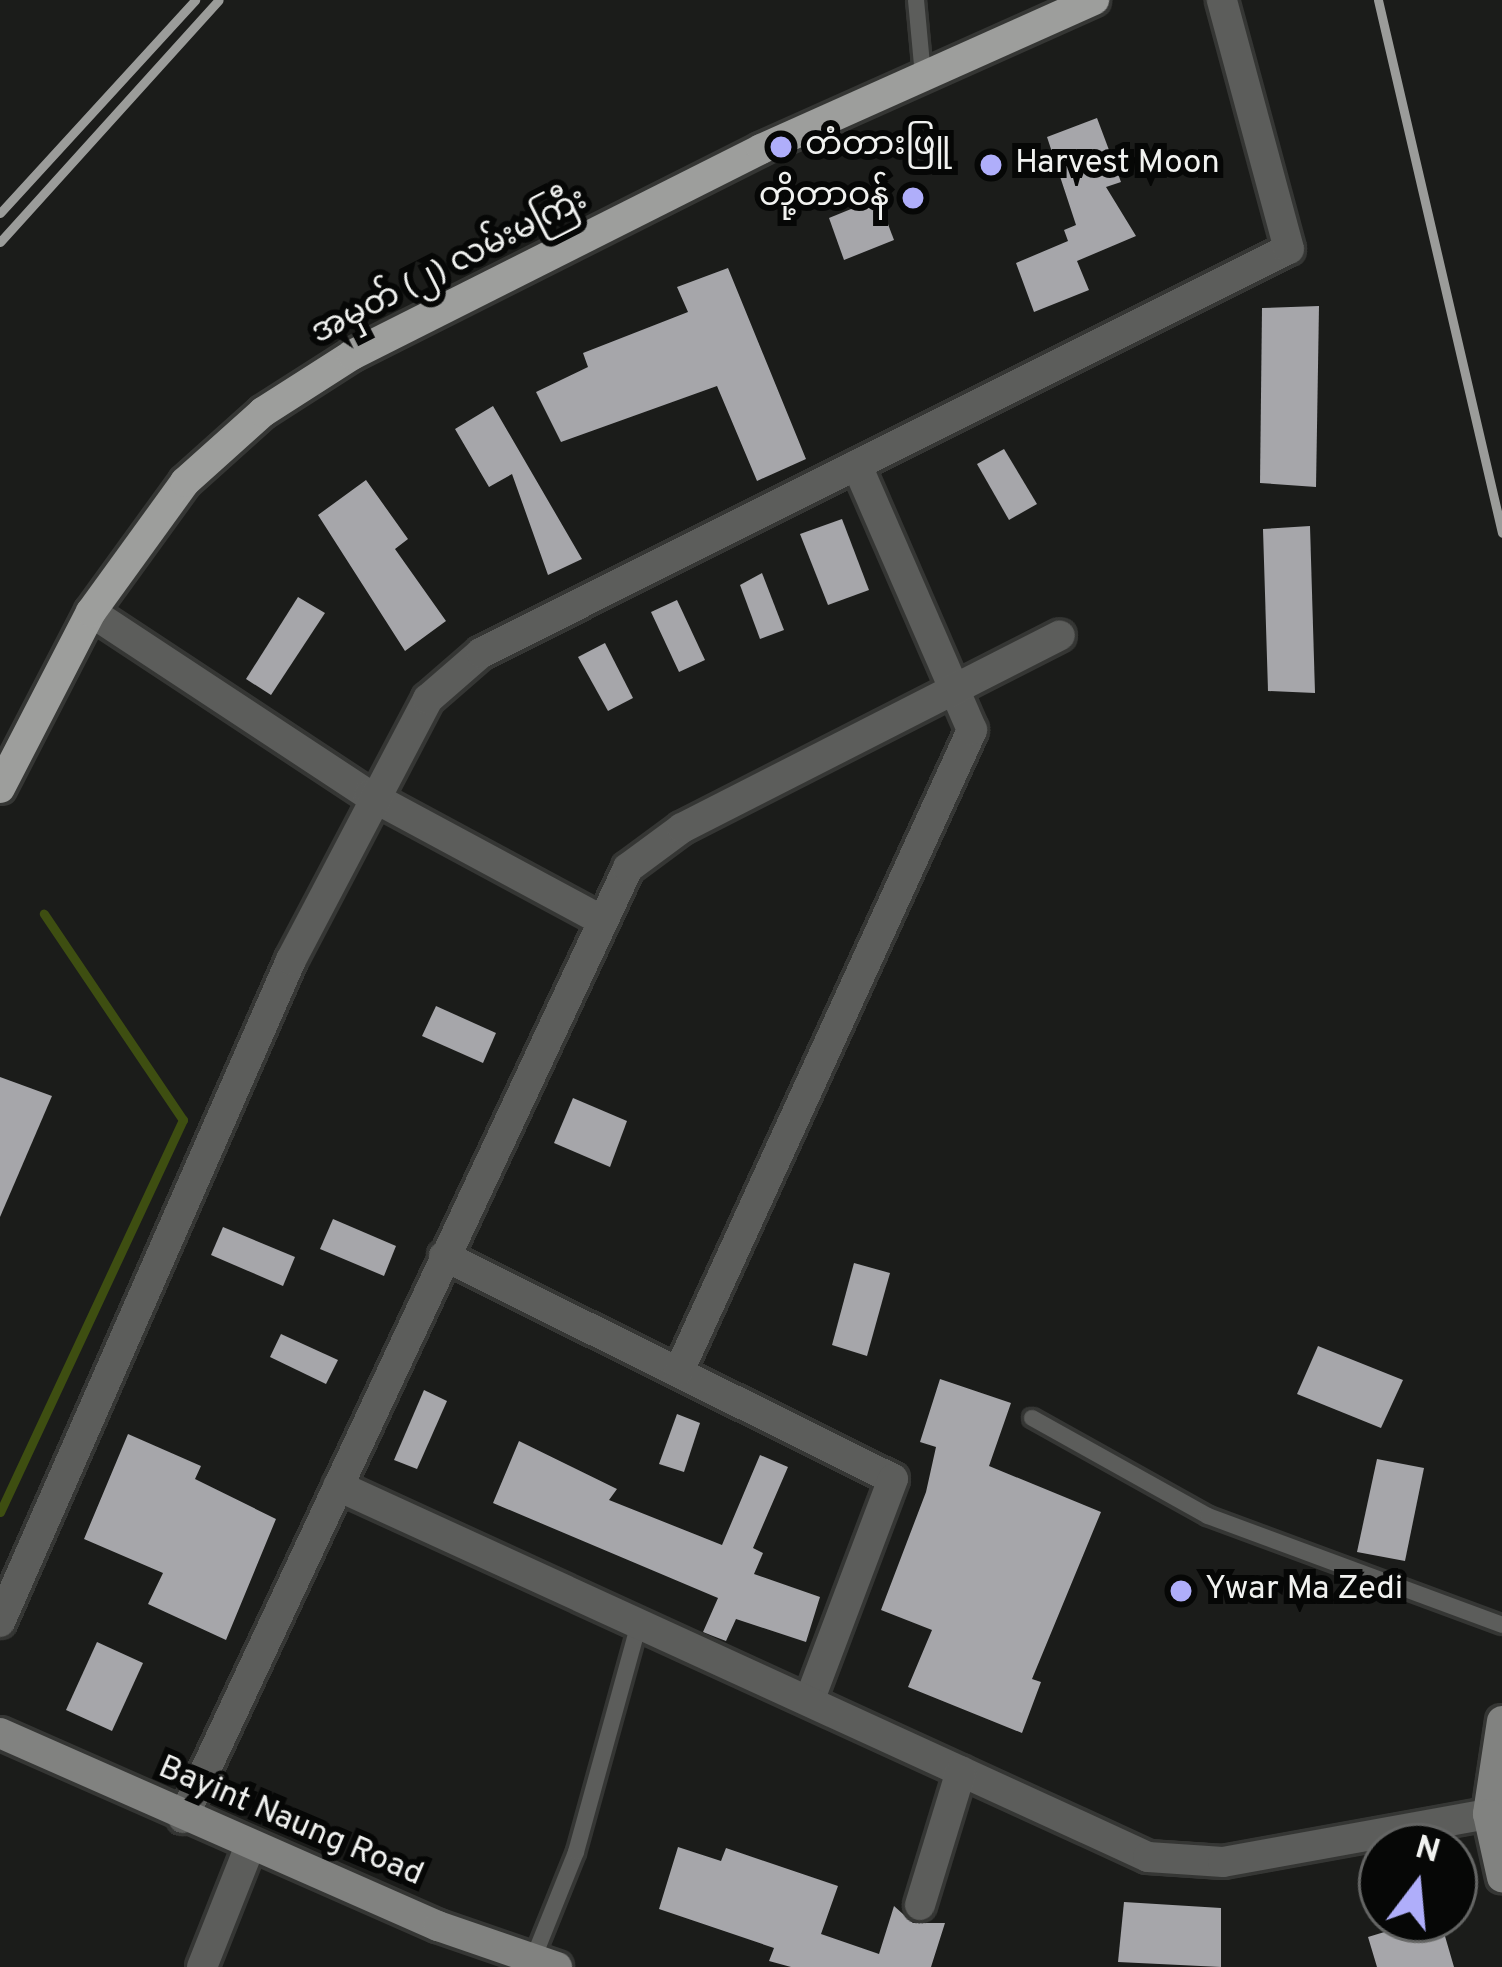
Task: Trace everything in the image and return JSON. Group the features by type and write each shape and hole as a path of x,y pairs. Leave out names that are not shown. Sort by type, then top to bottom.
{"main road":[{"name":"အမှတ် (၂) လမ်းမကြီး","path":"0,788 92,612 185,482 263,412 352,355 923,76 1094,0"},
{"path":"1502,1721 1488,1814 1502,1877"},
{"name":"Bayint Naung Road","path":"0,1733 182,1818 545,1963"}],"street":[{"path":"0,1622 369,795 428,699 481,652 1288,249 1222,0"},
{"path":"679,1372 972,730 959,686 857,465"},
{"path":"92,612 369,795 599,919"},
{"path":"182,1818 599,919 628,868 682,828 1060,635"},
{"path":"444,1256 893,1479 809,1702"},
{"path":"338,1486 1148,1856 1223,1862 1488,1814"},
{"path":"920,1905 961,1771"},
{"path":"202,1967 250,1846"}],"lane":[{"path":"916,0 923,76"},
{"path":"1032,1418 1208,1516 1502,1625"},
{"path":"545,1963 639,1623"}],"building":[{"path":"1097,118 1121,182 1106,187 1136,236 1077,261 1089,290 1034,312 1016,263 1068,241 1064,230 1076,225 1047,137"},
{"path":"878,198 894,240 844,260 829,218"},
{"path":"728,268 806,459 757,481 717,386 561,442 536,392 588,367 583,353 688,312 677,287"},
{"path":"1319,306 1316,487 1260,483 1262,308"},
{"path":"493,406 582,559 548,575 512,474 489,487 455,429"},
{"path":"1004,449 1037,504 1009,520 977,464"},
{"path":"366,480 408,539 395,549 446,621 405,651 318,515"},
{"path":"842,519 869,590 828,605 800,534"},
{"path":"1310,526 1315,693 1268,691 1263,529"},
{"path":"762,573 784,630 760,639 740,585"},
{"path":"298,597 325,613 271,695 246,679"},
{"path":"677,600 705,660 679,672 651,612"},
{"path":"605,643 633,698 608,711 578,657"},
{"path":"436,1006 496,1033 483,1063 422,1036"},
{"path":"0,1077 52,1096 0,1217"},
{"path":"573,1098 627,1121 610,1167 554,1143"},
{"path":"333,1219 396,1246 384,1276 320,1249"},
{"path":"223,1227 295,1257 283,1286 211,1255"},
{"path":"854,1263 890,1273 867,1356 832,1345"},
{"path":"281,1334 338,1360 326,1384 270,1357"},
{"path":"1318,1346 1403,1380 1381,1428 1297,1394"},
{"path":"940,1379 1011,1403 989,1466 1101,1512 1032,1679 1041,1682 1022,1733 908,1687 932,1630 881,1610 926,1492 936,1447 920,1442"},
{"path":"424,1390 447,1401 417,1469 394,1460"},
{"path":"677,1414 700,1423 684,1472 659,1464"},
{"path":"128,1434 201,1466 195,1479 276,1519 226,1640 148,1604 163,1573 84,1539"},
{"path":"519,1441 617,1489 609,1500 722,1545 760,1455 788,1467 753,1548 763,1553 754,1574 820,1597 806,1642 736,1619 726,1641 703,1632 718,1598 493,1503"},
{"path":"1377,1459 1424,1468 1405,1561 1357,1552"},
{"path":"97,1642 143,1663 112,1731 66,1710"},
{"path":"678,1847 721,1861 726,1848 838,1886 821,1934 879,1954 894,1906 913,1923 945,1923 931,1967 791,1967 769,1961 774,1948 659,1909"},
{"path":"1124,1902 1221,1908 1221,1967 1118,1962"},
{"path":"1370,1943 1447,1943 1454,1967 1377,1967"}],"waterway":[{"path":"0,1512 183,1120 44,914"}],"railway":[{"path":"0,213 195,0"},
{"path":"0,242 219,0"},
{"path":"1378,0 1502,533"}],"place":[{"name":"တံတားဖြူ","path":"781,147"},
{"name":"Harvest Moon","path":"991,165"},
{"name":"တို့တာဝန်","path":"913,198"},
{"name":"Ywar Ma Zedi","path":"1181,1591"}]}
